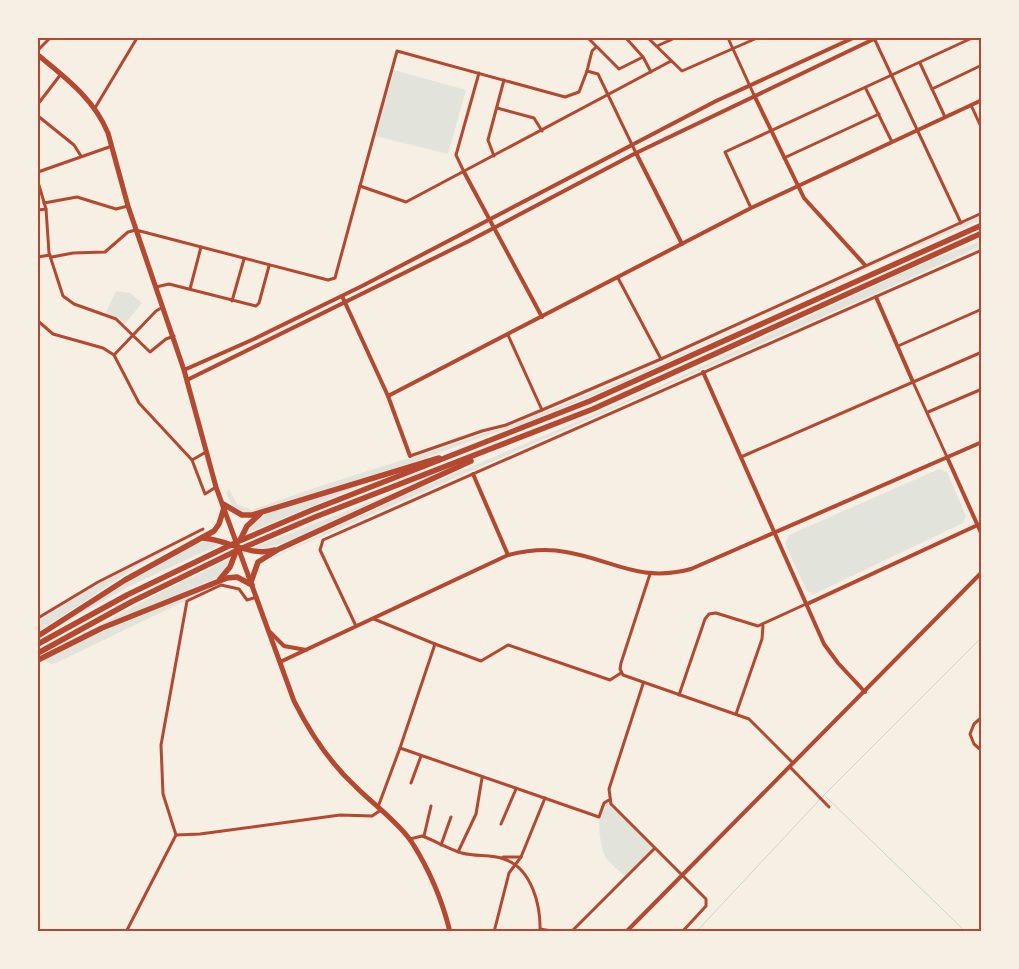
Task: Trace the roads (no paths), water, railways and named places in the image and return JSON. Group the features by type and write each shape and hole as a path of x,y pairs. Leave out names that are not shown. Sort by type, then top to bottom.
{"highway":[{"path":"38,644 127,595 271,527 505,436 699,354 982,224"},
{"path":"38,653 131,602 206,564 274,534 509,443 694,365 952,245 982,234"},
{"path":"38,636 148,566 203,538 217,527 223,506 242,515 262,513 505,436"},
{"path":"38,660 102,628 216,582 235,577 251,583 258,562 279,549 509,443"},
{"path":"216,582 230,567 247,526 262,513"},
{"path":"203,538 219,539 258,553 279,549"}],"main road":[{"path":"38,55 61,74 95,108 104,122 128,206 174,336 216,487 294,701 319,744 338,769 380,808 410,840 433,881 446,913 450,932"}],"street":[{"path":"38,50 50,38"},
{"path":"95,108 138,38"},
{"path":"588,38 618,68 643,57"},
{"path":"626,38 643,57 651,72"},
{"path":"648,38 682,71 757,38"},
{"path":"657,46 675,38"},
{"path":"728,38 749,86 804,198 865,265"},
{"path":"184,370 254,339 342,296 491,220 632,144 852,38"},
{"path":"187,380 345,304 495,228 636,153 875,38 961,223"},
{"path":"751,208 725,152 866,89 972,38"},
{"path":"38,257 105,252 128,232 136,230 269,266 328,280 335,278 397,51 570,97 582,88 592,51 596,47"},
{"path":"360,186 406,202 671,61"},
{"path":"920,63 945,117"},
{"path":"932,89 982,65"},
{"path":"587,71 598,74 607,96 682,244"},
{"path":"479,72 456,155 542,317"},
{"path":"38,104 61,74"},
{"path":"494,156 488,143 504,80"},
{"path":"866,89 892,142"},
{"path":"388,396 751,208 982,100"},
{"path":"970,105 982,129"},
{"path":"497,108 534,118 542,131"},
{"path":"784,158 879,114"},
{"path":"38,116 74,146 81,156"},
{"path":"38,172 112,145"},
{"path":"38,182 46,209 51,256 65,298 74,304 112,317 150,352 166,338 174,336"},
{"path":"44,203 77,197 116,209 128,206"},
{"path":"38,210 46,209"},
{"path":"342,296 388,396 410,456 482,430 506,425 542,410 661,359 982,213"},
{"path":"190,289 202,247"},
{"path":"356,626 320,550 321,542 982,250"},
{"path":"232,301 244,259"},
{"path":"156,287 169,284 253,306 258,305 269,266"},
{"path":"618,278 661,359"},
{"path":"876,297 979,524 982,535"},
{"path":"114,355 156,311 163,307"},
{"path":"898,346 982,309"},
{"path":"38,320 53,334 82,344 98,346 114,355 139,403 192,460 205,494 216,487"},
{"path":"508,335 542,410"},
{"path":"740,457 982,352"},
{"path":"703,372 828,651 865,692"},
{"path":"928,412 982,389"},
{"path":"280,662 508,555 533,550 567,552 628,571 650,574 670,574 691,569 982,442"},
{"path":"192,460 206,452"},
{"path":"473,474 508,555"},
{"path":"679,695 707,616 716,613 754,626 763,626 979,524"},
{"path":"38,618 105,578 203,529"},
{"path":"626,932 982,572"},
{"path":"650,574 621,663 621,673 626,678 736,714 756,725 794,763"},
{"path":"126,932 176,835 163,794 161,745 187,601 221,585 234,587 247,600 257,598"},
{"path":"374,619 435,644 481,660 508,646 610,680 621,673"},
{"path":"736,714 762,639 763,626"},
{"path":"270,632 288,648 306,650"},
{"path":"176,835 200,834 340,815 372,816 380,808 435,644"},
{"path":"643,684 609,789 609,800 707,901 706,906 682,932"},
{"path":"982,717 974,724 970,734 974,744 982,751"},
{"path":"400,748 599,817 604,803 609,800"},
{"path":"411,783 421,756"},
{"path":"790,767 828,806"},
{"path":"458,852 476,814 482,778"},
{"path":"501,824 516,789"},
{"path":"494,932 507,878 514,864 521,857 545,798"},
{"path":"424,836 431,806"},
{"path":"441,845 451,817"},
{"path":"410,840 416,836 424,836 458,852 498,858 521,857"},
{"path":"572,932 655,848"},
{"path":"498,858 514,864 524,874 536,897 540,912 540,930 557,932"}],"waterway":[{"path":"696,932 824,795 982,637"},
{"path":"825,796 966,932"}]}
